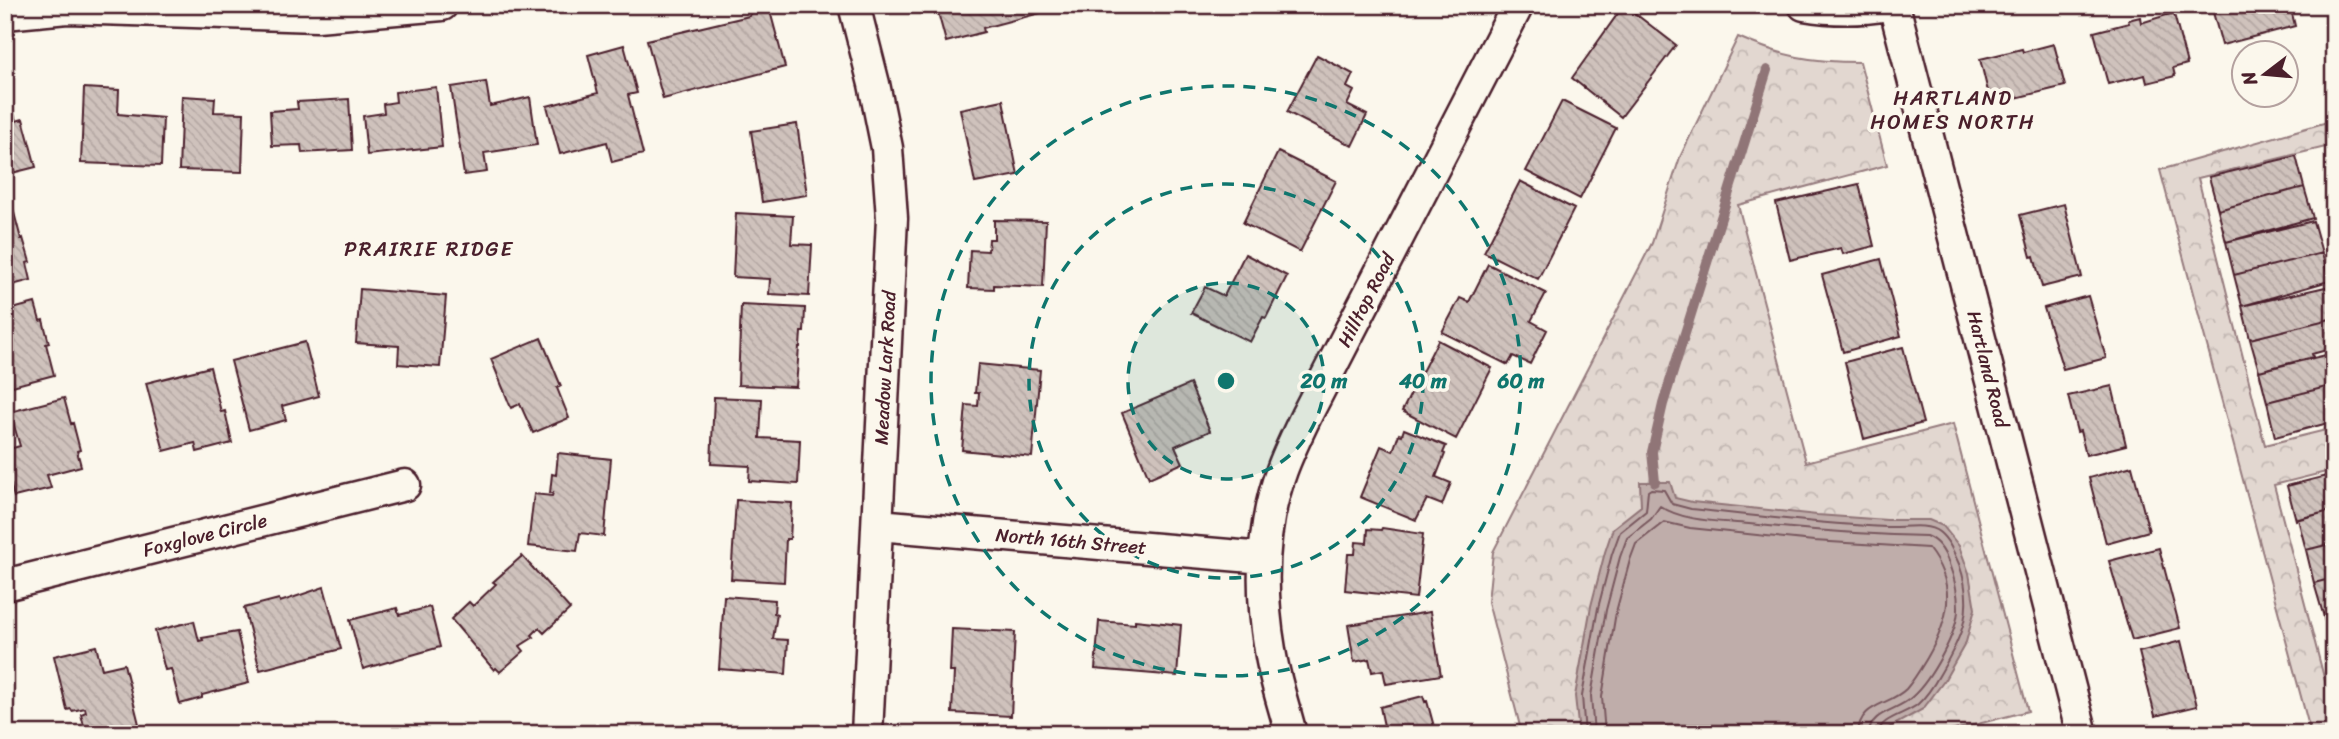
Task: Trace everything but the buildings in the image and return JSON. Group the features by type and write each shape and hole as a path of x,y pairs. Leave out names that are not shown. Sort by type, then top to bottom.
{"street":[{"path":"5,14 67,8 278,11 317,16 442,5"},
{"name":"Meadow Lark Road","path":"854,5 887,148 892,218 867,734"},
{"name":"Hilltop Road","path":"1291,734 1270,653 1265,613 1264,558 1282,471 1306,415 1518,5"},
{"path":"1804,5 1832,9 1864,9 1888,5"},
{"name":"Hartland Road","path":"1894,5 2082,734"},
{"name":"Foxglove Circle","path":"5,585 405,485"},
{"name":"North 16th Street","path":"878,525 1264,558"}],"green space":[{"path":"1738,37 1798,57 1860,62 1887,165 1738,205 1806,462 1953,424 2028,711 1939,734 1522,734 1488,602 1493,552 1652,243 1680,157"},
{"path":"2334,120 2334,145 2198,178 2265,445 2334,428 2334,470 2274,485 2334,716 2334,734 2311,734 2160,170"}],"water":[{"path":"1640,482 1670,482 1675,498 1692,502 1817,515 1929,520 1943,526 1959,546 1969,573 1975,609 1966,642 1944,681 1923,709 1885,730 1883,734 1579,734 1575,696 1591,606 1613,528 1641,506"}],"waterway":[{"path":"1655,482 1652,452 1663,404 1767,70"}],"district":[{"name":"HARTLAND HOMES NORTH","path":"1953,110"},
{"name":"PRAIRIE RIDGE","path":"429,249"}]}
